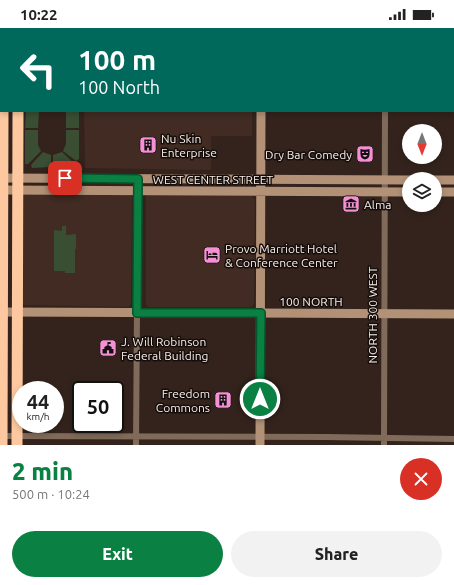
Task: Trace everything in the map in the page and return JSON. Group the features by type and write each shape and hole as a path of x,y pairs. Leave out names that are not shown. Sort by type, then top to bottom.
{"highway":[{"path":"1,439 3,112"},
{"path":"17,440 18,112"}],"main road":[{"path":"260,441 262,191 261,112"},
{"name":"WEST CENTER STREET","path":"18,184 138,179 262,180 385,186 402,190"},
{"path":"442,180 454,180"},
{"name":"WEST CENTER STREET","path":"18,184 138,190 262,191 385,186 402,182"},
{"path":"2,184 18,184"},
{"path":"442,192 454,192"},
{"name":"100 NORTH","path":"1,312 454,314"}],"street":[{"name":"NORTH 300 WEST","path":"384,442 383,313 385,112"},
{"path":"136,445 138,179"},
{"path":"1,439 17,440 136,436 260,441 384,442 454,439"}],"shaded area":[{"name":"Nu Skin Enterprise","path":"84,112 252,112 252,136 211,136 211,170 85,168"},
{"path":"20,191 128,193 132,197 131,304 129,307 24,305 21,302"},
{"path":"150,193 251,196 255,199 254,304 251,307 148,307 146,304 146,196"}],"green space":[{"path":"26,112 39,112 38,128 25,128"},
{"path":"66,112 79,112 79,128 66,128"},
{"path":"25,130 38,130 38,145 41,151 28,164 25,164"},
{"path":"66,130 79,130 79,159 76,161 63,151 66,144"},
{"path":"43,152 51,155 51,167 32,168 31,165"},
{"path":"62,152 77,167 53,167 53,155"},
{"path":"62,226 66,226 66,235 76,234 75,273 54,271 54,230 62,231"}],"place":[{"name":"Nu Skin Enterprise","path":"148,145"},
{"name":"Dry Bar Comedy","path":"365,154"},
{"name":"Alma","path":"351,204"},
{"name":"Provo Marriott Hotel & Conference Center","path":"212,255"},
{"name":"J. Will Robinson Federal Building","path":"108,348"},
{"name":"Freedom Commons","path":"223,400"}],"route":[{"path":"65,178 138,179 137,313 261,313 260,399"}]}
